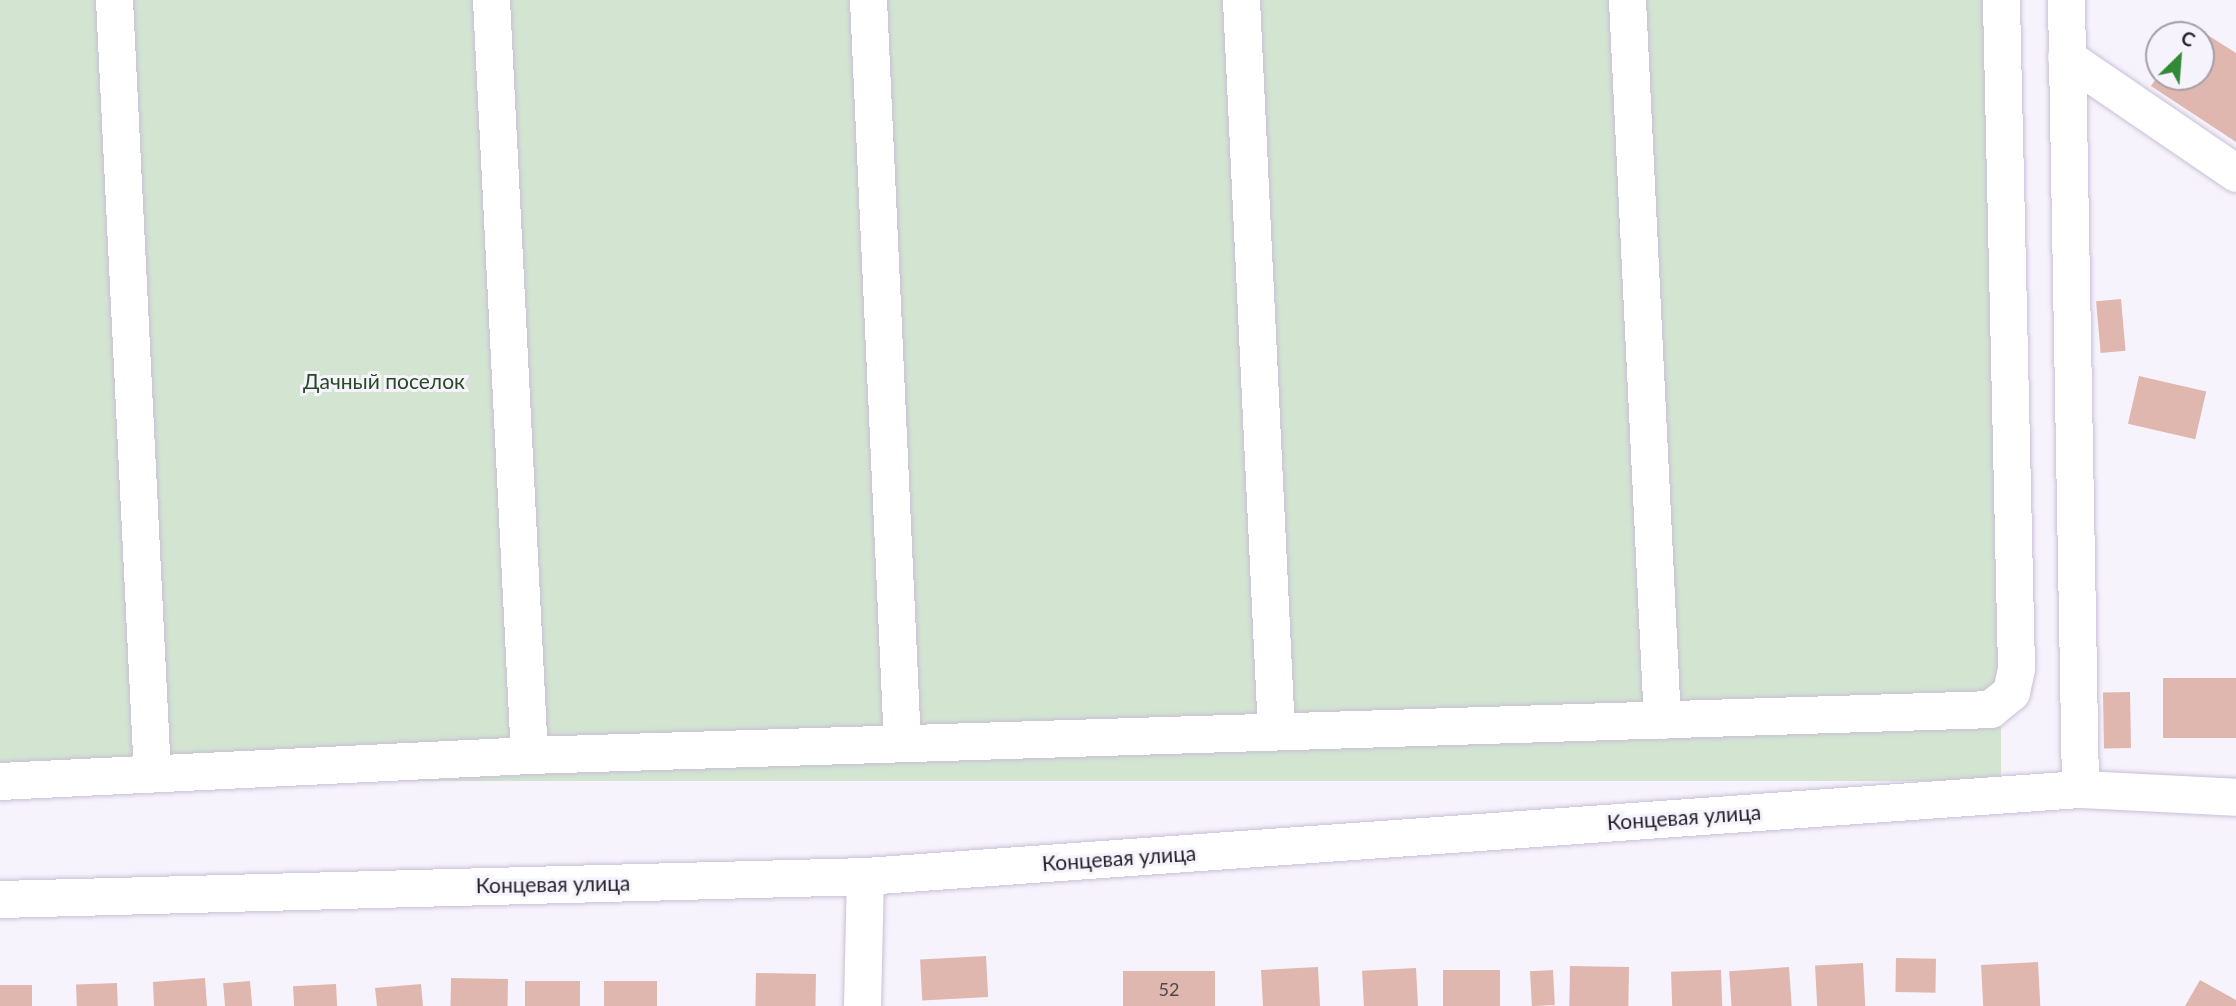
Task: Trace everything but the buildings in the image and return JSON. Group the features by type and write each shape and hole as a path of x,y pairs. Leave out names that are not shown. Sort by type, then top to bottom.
{"street":[{"path":"114,0 152,773"},
{"path":"491,0 529,755"},
{"path":"868,0 902,743"},
{"path":"1241,0 1276,731"},
{"path":"1627,0 1662,720"},
{"path":"0,781 529,755 1276,731 1914,715 1990,709 2011,692 2017,668 2001,0"},
{"path":"2066,0 2080,789"},
{"path":"2066,57 2236,173"},
{"name":"Концевая улица","path":"0,899 865,876 2080,789 2236,797"},
{"path":"862,1006 865,876"}],"green space":[{"name":"Дачный поселок","path":"0,0 2001,0 2001,781 0,781"}]}
